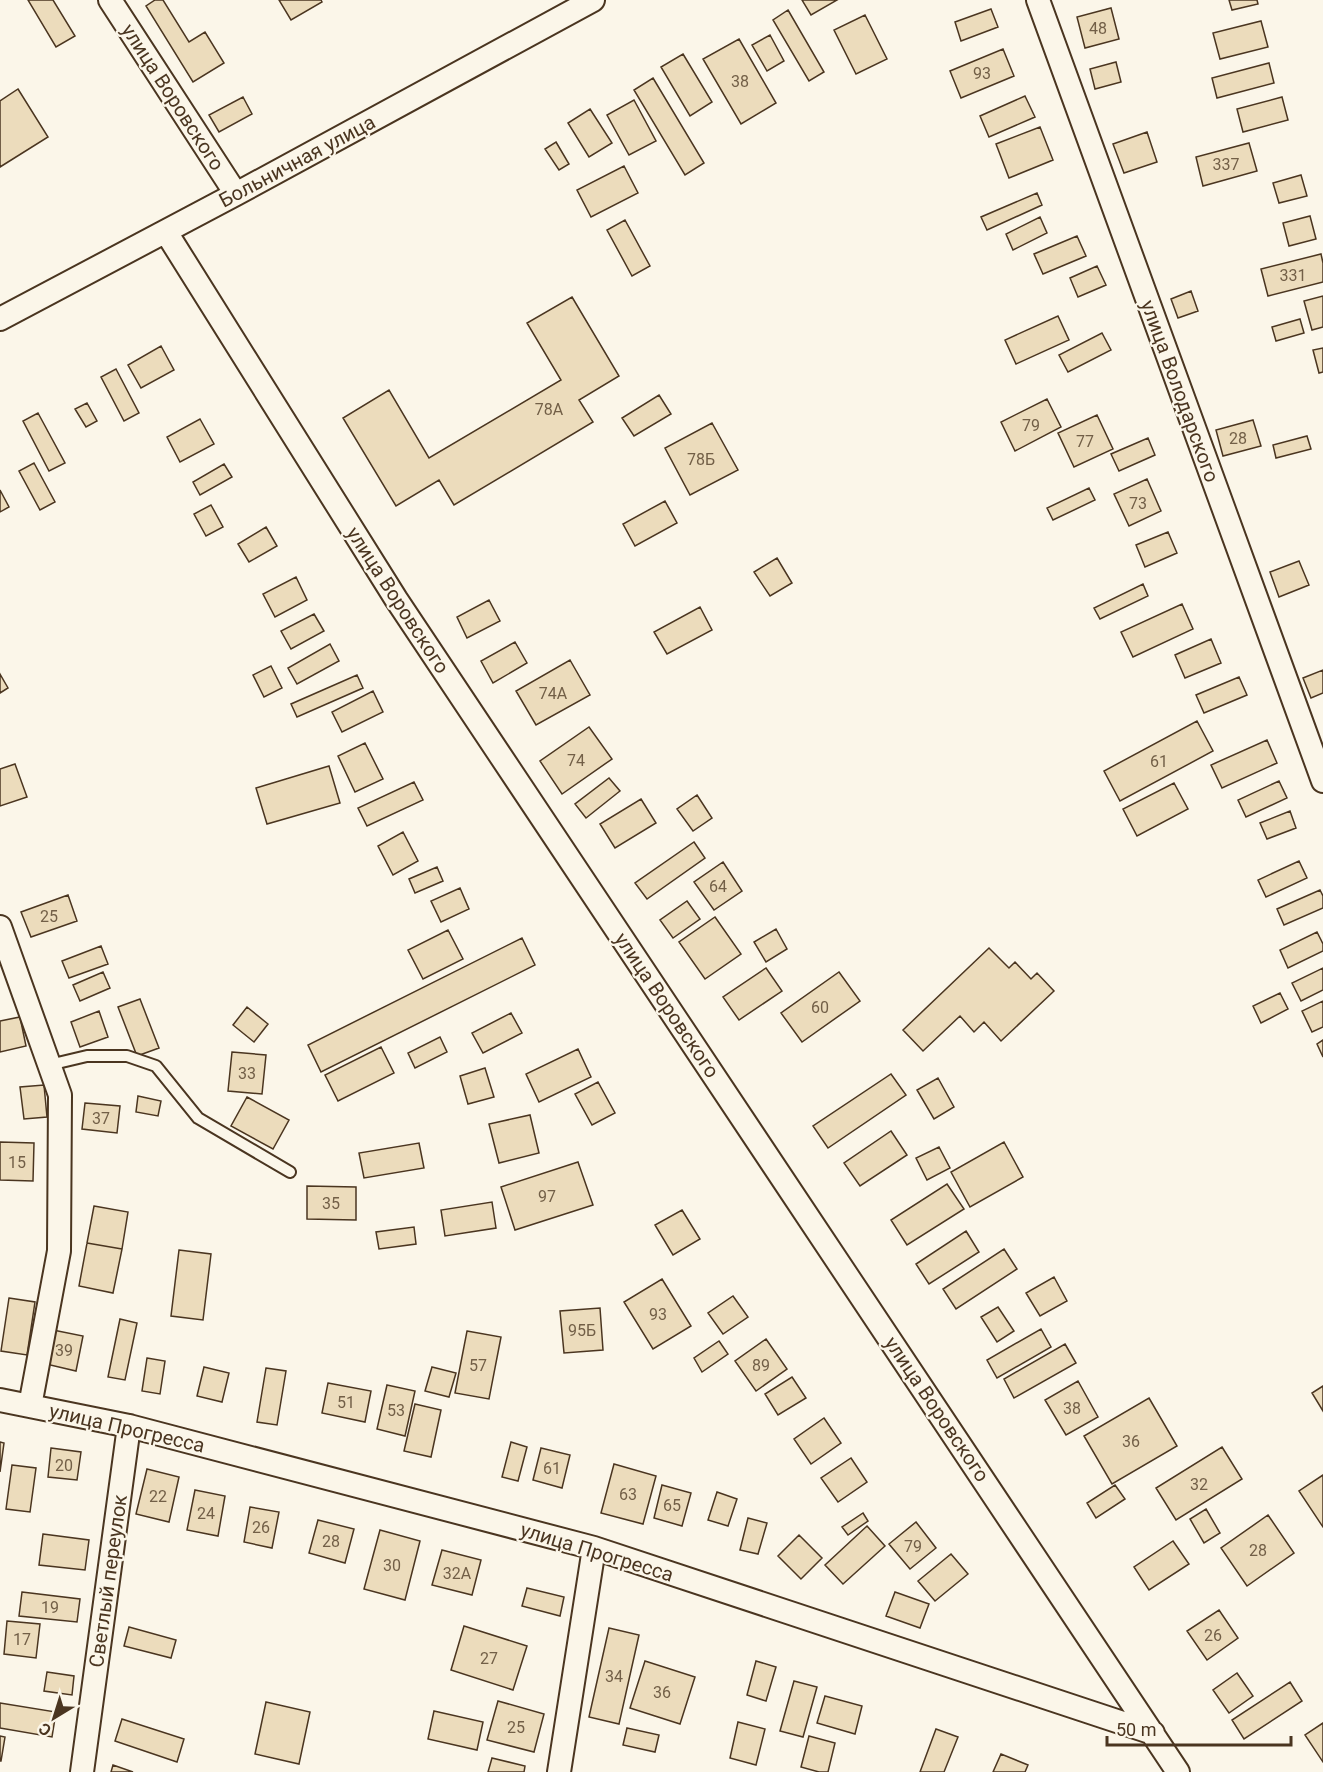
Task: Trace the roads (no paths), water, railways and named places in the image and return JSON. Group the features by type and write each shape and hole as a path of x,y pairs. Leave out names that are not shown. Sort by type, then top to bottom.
{"street":[{"name":"улица Воровского","path":"110,0 236,194"},
{"name":"Больничная улица","path":"0,319 166,232 593,0"},
{"name":"улица Володарского","path":"1038,0 1323,781"},
{"name":"улица Воровского","path":"166,232 403,609 1178,1772"},
{"name":"улица Прогресса","path":"0,927 60,1095 59,1251 30,1406"},
{"name":"улица Прогресса","path":"0,1400 129,1426 594,1548 1153,1733"},
{"name":"Светлый переулок","path":"82,1772 129,1426"},
{"path":"559,1772 594,1548"}],"lane":[{"path":"49,1065 87,1056 127,1056 156,1065 198,1118 290,1172"}]}
